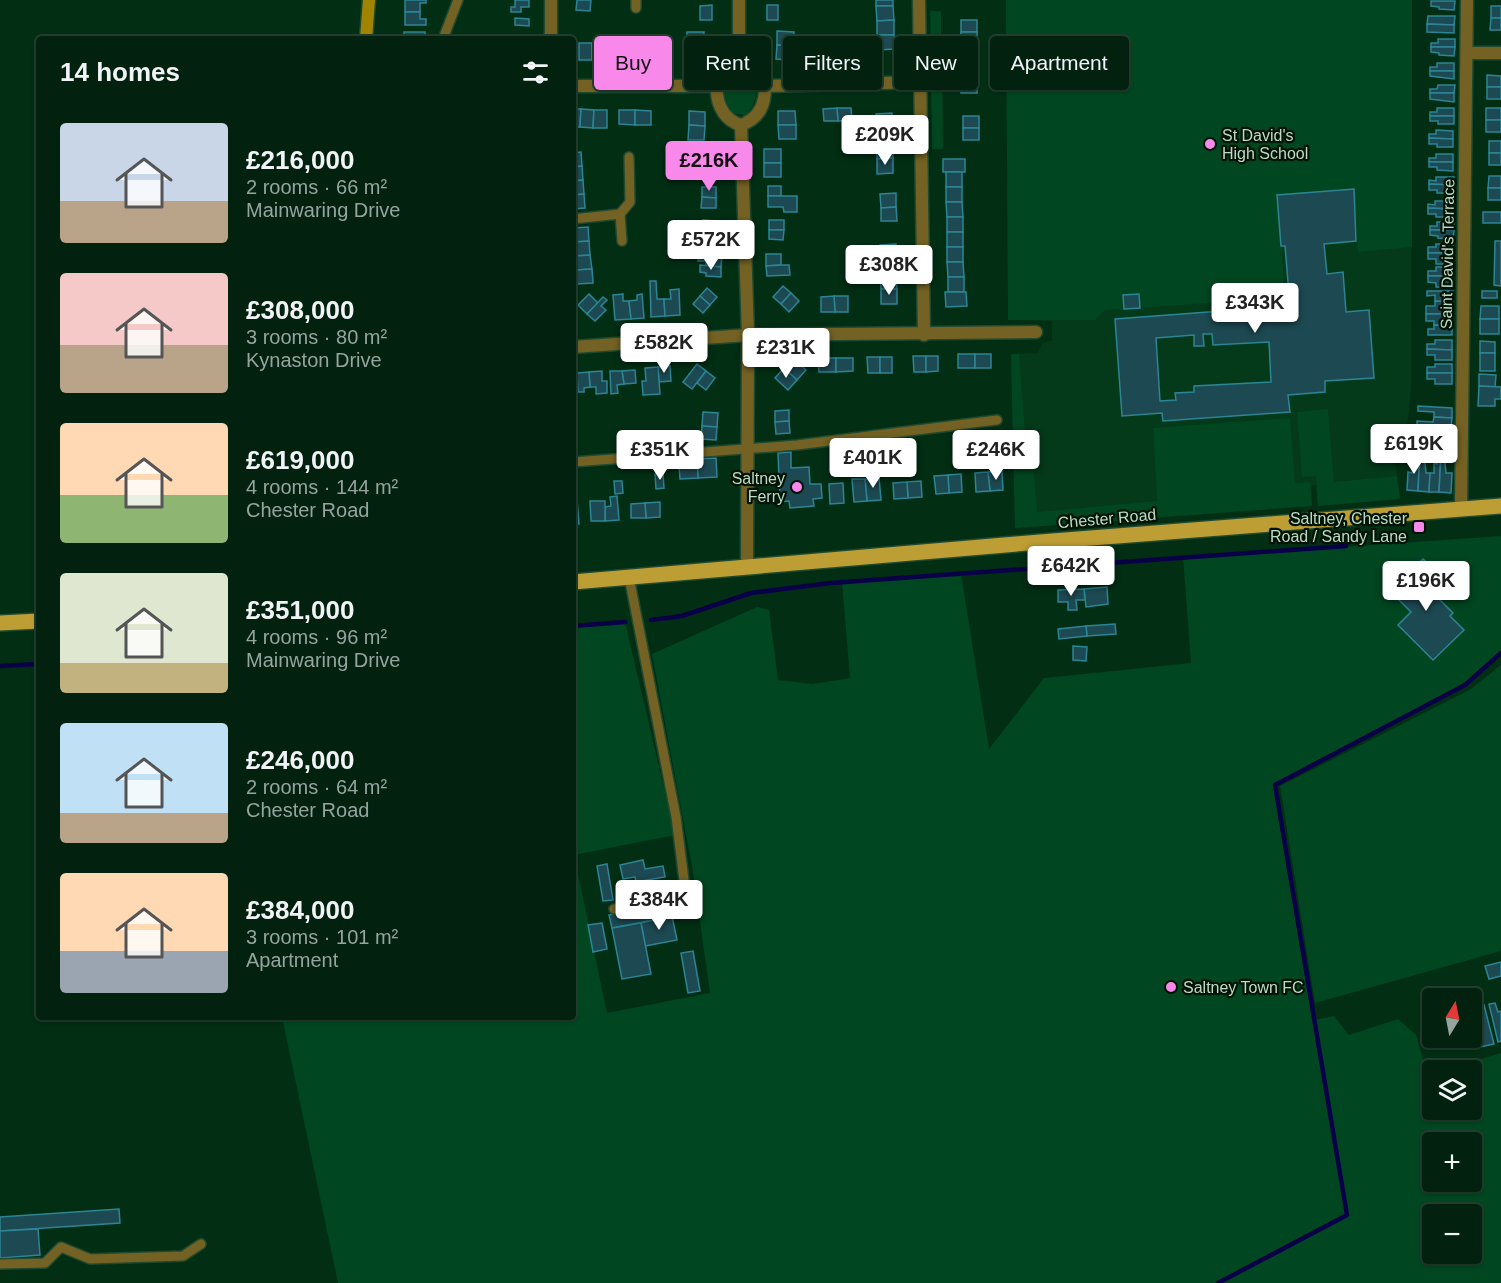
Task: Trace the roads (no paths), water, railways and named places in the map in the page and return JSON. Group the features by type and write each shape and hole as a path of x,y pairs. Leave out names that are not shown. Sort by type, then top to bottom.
{"main road":[{"path":"366,36 369,0"},
{"name":"Chester Road","path":"576,582 1501,506"},
{"path":"0,623 36,621"}],"street":[{"path":"551,0 551,36"},
{"path":"739,0 739,36"},
{"path":"919,0 919,36"},
{"name":"Saint David's Terrace","path":"1461,508 1467,0"},
{"path":"1467,53 1501,53"},
{"path":"771,86 894,83"},
{"path":"576,86 684,86"},
{"path":"717,90 720,103 731,121 741,125 751,122 756,116 765,90"},
{"path":"920,90 924,335"},
{"path":"741,125 748,335 747,566"},
{"path":"576,347 748,335 924,335 1036,332"}],"lane":[{"path":"444,36 458,0"},
{"path":"622,242 621,214 630,202 629,158"},
{"path":"576,219 621,214"},
{"path":"576,462 748,450 847,440 997,420"},
{"path":"614,909 672,897 681,891 684,880 676,817 629,577"},
{"path":"0,1264 45,1263 61,1247 90,1259 183,1257 201,1244"}],"waterway":[{"path":"651,620 682,616 751,593 831,583 1346,546"},
{"path":"576,626 625,622"},
{"path":"1218,1283 1347,1215 1275,785 1465,685 1501,653"},
{"path":"0,666 36,664"}],"place":[{"name":"St David's High School","path":"1210,144"},
{"name":"Saltney Ferry","path":"797,487"},
{"name":"Saltney, Chester Road / Sandy Lane","path":"1419,527"},
{"name":"Saltney Town FC","path":"1171,987"}]}
